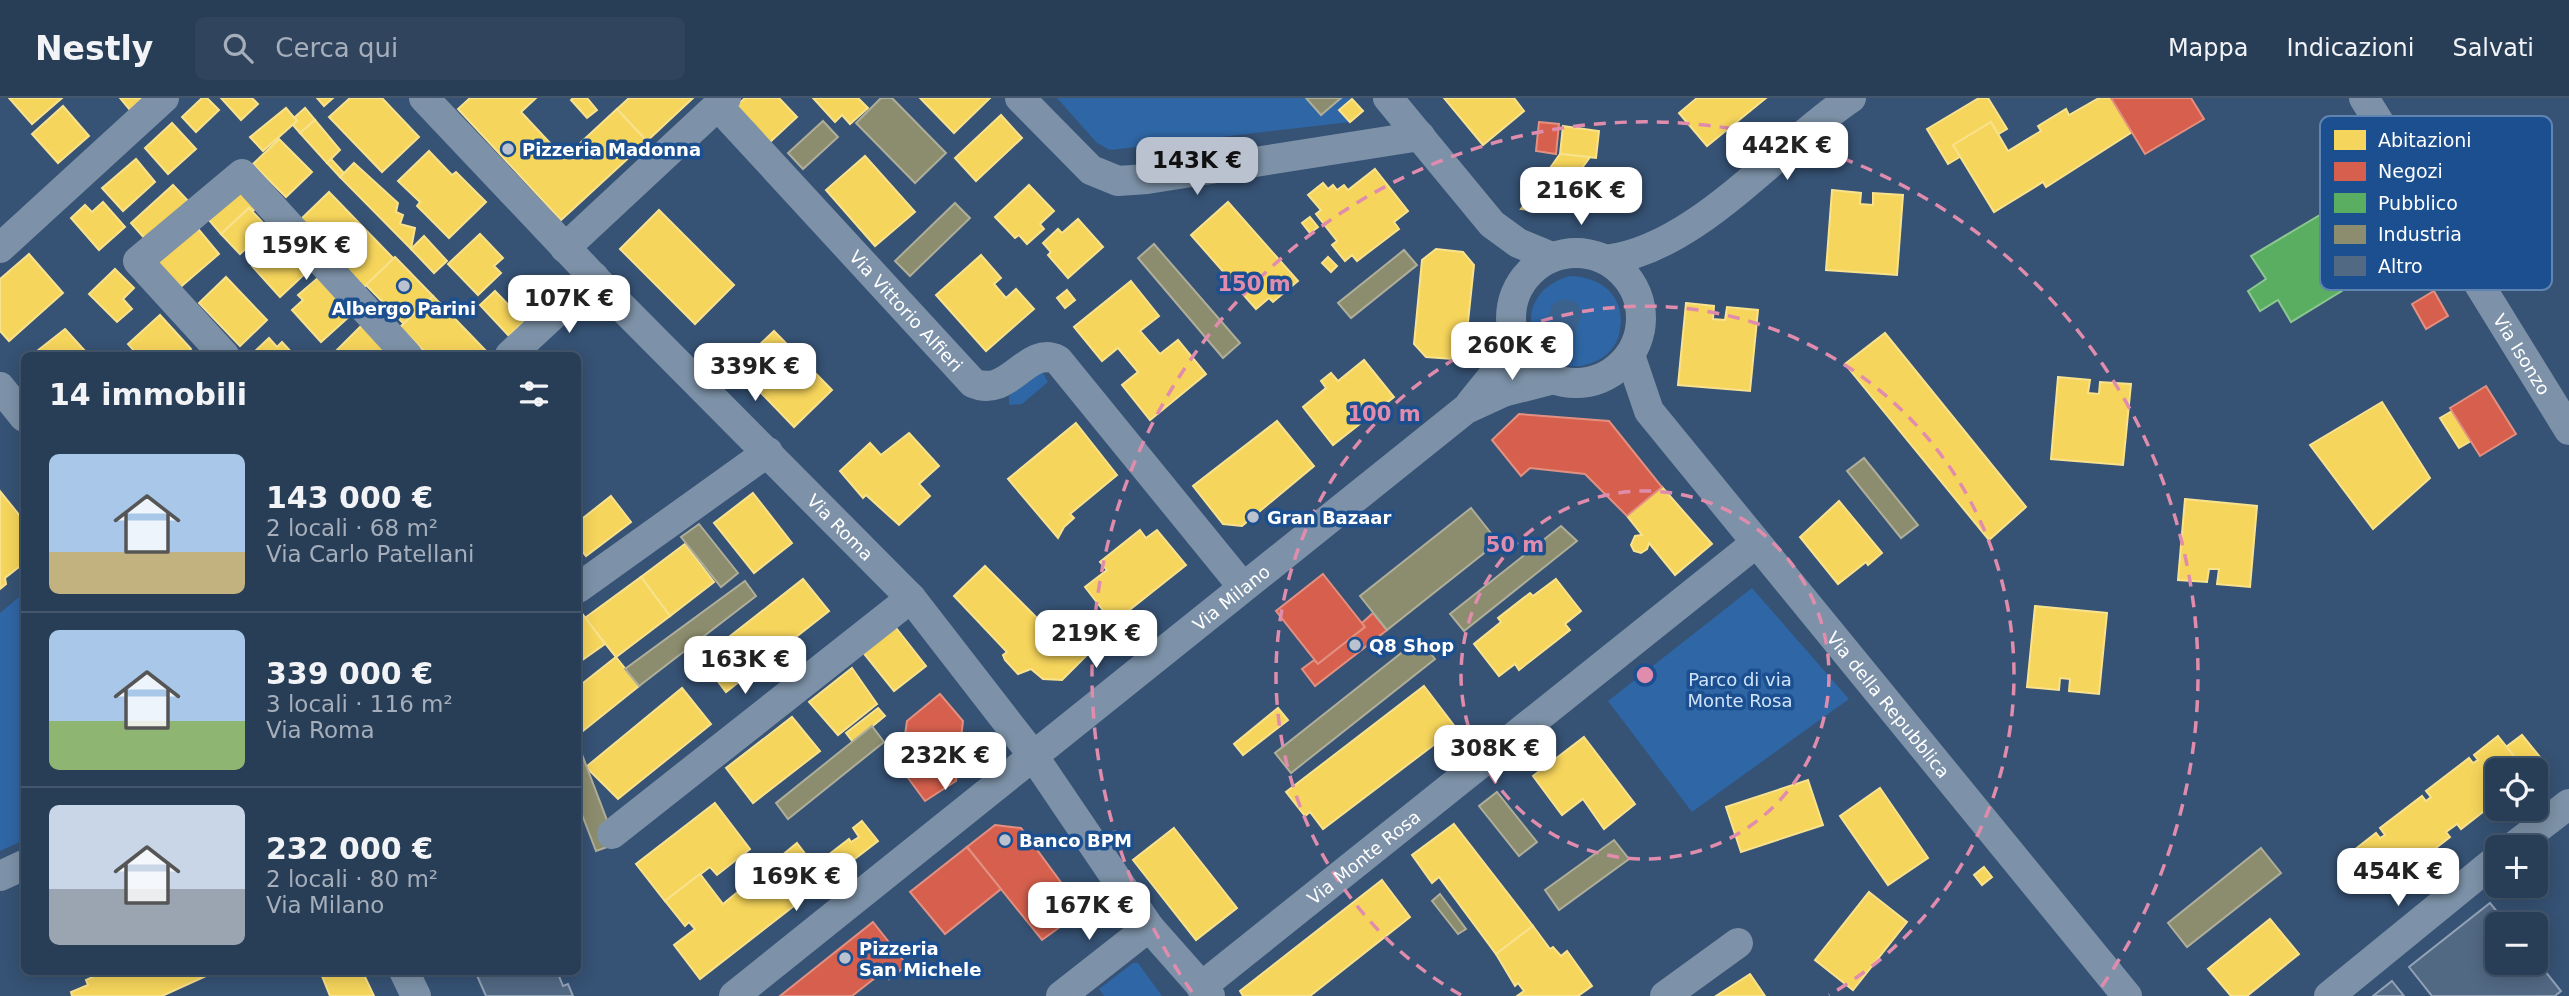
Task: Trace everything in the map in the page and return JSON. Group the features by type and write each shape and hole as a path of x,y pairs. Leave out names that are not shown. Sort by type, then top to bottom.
{"street":[{"path":"0,248 164,98"},
{"path":"1020,98 1091,170 1118,181 1147,179 1420,136"},
{"path":"1388,98 1492,224 1505,250 1516,292"},
{"name":"Via Isonzo","path":"2364,98 2375,116"},
{"path":"1639,302 1650,274 1692,225 1844,100"},
{"name":"Via Roma","path":"435,101 565,248 911,598 1032,754 1149,927 1206,991"},
{"path":"565,248 722,102"},
{"name":"Via Vittorio Alfieri","path":"722,102 973,383 994,387 1038,358 1050,356 1058,360 1243,587"},
{"path":"221,352 138,261 242,174 404,352"},
{"path":"1492,224 1518,243 1552,257"},
{"path":"1606,260 1642,252 1692,225"},
{"path":"1580,253 1606,260 1627,277 1639,302 1641,320 1638,338 1630,355 1620,366 1595,381 1581,383 1554,379 1530,364 1514,340 1511,308 1516,292 1531,271 1552,257 1580,253"},
{"path":"513,352 594,277"},
{"name":"Via Isonzo","path":"2483,290 2569,430"},
{"name":"Via Milano","path":"734,996 1032,754 1466,409 1492,377 1514,340"},
{"name":"Via della Repubblica","path":"1630,355 1649,411 2127,996"},
{"name":"Via Milano","path":"1466,409 1503,392 1554,379"},
{"name":"Via della Repubblica","path":"1595,381 1649,411"},
{"path":"0,387 21,413"},
{"path":"581,586 768,453"},
{"name":"Via Monte Rosa","path":"1206,991 1756,543"},
{"path":"612,834 911,598"},
{"path":"2529,835 2569,804"},
{"path":"0,876 21,866"},
{"path":"2329,996 2485,869"},
{"path":"1061,996 1149,927"},
{"path":"1665,996 1738,943"},
{"path":"406,975 416,996"}],"green space":[{"path":"1057,98 1306,98 1321,115 1341,98 1351,98 1363,111 1350,122 1110,150 1097,143"},
{"path":"1569,276 1591,280 1608,290 1615,298 1621,317 1618,338 1611,350 1600,359 1579,366 1560,364 1545,354 1535,339 1531,321 1534,303 1547,288"},
{"path":"1042,371 1048,382 1022,404 1009,405 1009,396"},
{"name":"Parco di via Monte Rosa","path":"1752,588 1849,699 1692,812 1608,701"},
{"path":"21,596 21,841 0,851 0,613"},
{"path":"1133,963 1138,963 1162,996 1104,996 1099,989"}],"shaded area":[{"path":"1563,299 1576,302 1582,313 1574,337 1565,343 1548,317 1553,304"}],"building: Abitazioni":[{"path":"9,98 62,98 32,124"},
{"path":"120,98 143,98 130,110"},
{"path":"202,98 207,98 219,110 196,132 182,117"},
{"path":"221,98 252,98 258,104 241,120"},
{"path":"317,98 333,98 324,106"},
{"path":"350,98 382,98 419,137 382,172 329,117"},
{"path":"470,98 536,98 521,112 564,158 617,109 647,141 561,220 458,109"},
{"path":"587,98 597,110 587,118 571,100"},
{"path":"629,98 693,98 647,141 617,109"},
{"path":"745,98 779,98 797,117 770,142 736,106"},
{"path":"813,98 858,98 868,108 850,124 842,115 835,122"},
{"path":"920,98 990,98 954,133"},
{"path":"1444,98 1514,98 1524,111 1483,145"},
{"path":"1697,98 1766,98 1707,146 1679,113"},
{"path":"1979,98 1988,98 2007,129 1948,164 1927,129"},
{"path":"2099,98 2153,98 2162,113 2046,187 2043,182 1994,212 1953,145 1991,122 2008,151 2041,131 2038,126 2066,109 2069,115"},
{"path":"1352,99 1363,111 1350,122 1339,110"},
{"path":"63,106 89,136 58,163 32,134"},
{"path":"286,108 297,121 263,151 250,137"},
{"path":"305,108 315,120 300,133 293,125 297,121 295,117"},
{"path":"1001,115 1022,138 976,181 955,158"},
{"path":"315,120 340,150 327,163 300,133"},
{"path":"172,123 196,149 168,174 145,148"},
{"path":"1563,126 1599,131 1596,158 1560,154"},
{"path":"279,139 312,172 286,197 253,164"},
{"path":"429,151 452,175 456,172 486,202 449,238 417,206 420,202 398,181"},
{"path":"1560,154 1590,157 1550,212 1521,209"},
{"path":"865,156 915,212 875,246 826,190"},
{"path":"136,159 155,182 123,211 102,188"},
{"path":"331,159 344,173 340,177 327,163"},
{"path":"354,163 398,203 396,212 403,215 400,224 415,228 411,249 340,177"},
{"path":"1375,169 1408,211 1394,222 1399,229 1357,261 1352,255 1345,261 1332,245 1337,241 1316,214 1321,210 1308,195 1323,183 1328,189 1333,185 1337,190 1344,185 1348,190"},
{"path":"173,185 189,202 146,240 131,223"},
{"path":"1029,185 1054,211 1040,224 1044,229 1027,244 1019,235 1015,238 995,217"},
{"path":"1832,190 1861,193 1860,204 1873,205 1873,193 1903,195 1897,275 1826,270"},
{"path":"240,191 256,208 253,211 249,208 221,234 209,220"},
{"path":"329,192 394,259 363,288 299,221"},
{"path":"103,202 125,227 99,250 71,218 85,205 92,212"},
{"path":"1228,202 1298,281 1273,302 1269,298 1256,309 1191,235"},
{"path":"249,208 268,228 240,254 221,234"},
{"path":"659,210 734,285 695,324 620,249"},
{"path":"1310,217 1318,227 1310,233 1302,223"},
{"path":"1078,219 1103,247 1068,278 1048,255 1051,252 1043,243 1058,229 1062,233"},
{"path":"194,224 219,254 177,290 151,260"},
{"path":"480,234 503,258 494,266 501,273 478,295 448,264"},
{"path":"424,236 447,261 434,273 411,249"},
{"path":"281,239 309,270 280,297 252,266"},
{"path":"1436,249 1463,252 1474,265 1465,350 1453,359 1426,357 1414,344 1422,260"},
{"path":"29,254 63,293 9,341 0,331 0,279"},
{"path":"981,255 1001,278 994,284 1006,298 1016,289 1034,309 986,351 936,295"},
{"path":"395,257 433,296 404,324 366,285"},
{"path":"1328,257 1337,266 1331,272 1322,263"},
{"path":"115,269 134,288 123,299 132,309 117,322 89,294"},
{"path":"226,277 267,320 240,346 199,303"},
{"path":"318,278 351,315 321,342 292,310 303,300 298,295"},
{"path":"1131,281 1159,316 1140,331 1160,354 1178,340 1206,374 1150,420 1122,385 1138,372 1118,348 1102,361 1074,327"},
{"path":"1067,290 1075,300 1065,308 1057,298"},
{"path":"495,291 524,321 509,336 480,305"},
{"path":"433,296 487,352 425,352 400,327"},
{"path":"1686,303 1714,306 1713,319 1725,320 1727,307 1758,310 1750,391 1678,385"},
{"path":"160,315 191,349 188,352 135,352 128,344"},
{"path":"363,324 388,352 335,352"},
{"path":"65,329 85,351 84,352 36,352"},
{"path":"774,331 832,390 794,427 736,367"},
{"path":"1885,333 2026,507 1989,540 1845,364"},
{"path":"269,338 277,347 282,342 291,352 254,352"},
{"path":"1364,360 1394,397 1333,445 1303,407 1326,388 1321,381 1331,373 1338,381"},
{"path":"2058,377 2090,380 2088,393 2099,394 2100,382 2131,384 2123,465 2051,459"},
{"path":"2382,402 2430,478 2373,529 2310,445"},
{"path":"2452,411 2471,441 2459,448 2440,418"},
{"path":"1277,421 1314,466 1242,526 1223,524 1193,486"},
{"path":"1076,423 1117,475 1070,514 1074,518 1064,527 1058,538 1008,479"},
{"path":"909,433 939,466 919,484 930,496 899,525 866,495 863,498 840,471 870,443 881,455"},
{"path":"1662,487 1712,544 1675,575 1649,543 1647,549 1641,553 1634,551 1631,545 1635,536 1642,535 1627,516"},
{"path":"0,491 21,517 21,565 5,578 6,584 0,589"},
{"path":"753,493 792,543 754,573 714,523"},
{"path":"611,496 631,522 586,556 581,550 581,520"},
{"path":"2185,499 2257,506 2250,587 2217,584 2219,569 2209,569 2207,582 2178,580"},
{"path":"1839,501 1882,553 1838,584 1800,537"},
{"path":"1140,530 1146,538 1157,530 1186,565 1113,623 1085,587 1107,570 1100,562"},
{"path":"685,544 714,582 670,616 641,577"},
{"path":"985,566 1056,637 1066,628 1090,652 1062,680 1043,679 1031,669 1018,674 1005,660 1003,655 1007,652 954,596"},
{"path":"641,577 670,616 616,657 585,618"},
{"path":"803,579 829,611 726,692 701,659"},
{"path":"1556,579 1581,611 1565,624 1570,630 1519,670 1515,664 1499,676 1474,644 1501,622 1498,618 1530,593 1533,596"},
{"path":"2035,606 2107,613 2099,694 2069,691 2070,679 2060,678 2059,690 2027,687"},
{"path":"581,612 605,644 581,661"},
{"path":"893,624 926,666 894,691 861,650"},
{"path":"616,657 639,686 581,733 581,685"},
{"path":"852,668 877,704 838,735 809,702"},
{"path":"1424,686 1456,728 1323,829 1310,812 1305,816 1286,792"},
{"path":"682,688 711,724 618,799 586,767"},
{"path":"878,708 885,716 853,742 846,733"},
{"path":"1278,708 1288,720 1243,755 1234,744"},
{"path":"792,717 820,751 753,803 726,768"},
{"path":"2522,735 2540,757 2515,758 2506,747"},
{"path":"2498,736 2515,758 2485,758 2485,810 2461,829 2457,824 2446,832 2450,837 2414,865 2411,860 2401,868 2405,873 2384,889 2353,851 2376,833 2380,838 2385,835 2380,828 2422,796 2426,801 2431,797 2426,791 2469,758 2473,763 2478,760 2474,755"},
{"path":"1584,737 1635,804 1604,829 1583,799 1562,815 1533,776"},
{"path":"1808,780 1823,825 1741,852 1726,807"},
{"path":"1880,788 1928,858 1888,885 1840,816"},
{"path":"715,803 750,849 717,875 710,867 665,901 636,864"},
{"path":"862,821 878,841 826,881 814,866 849,839 851,842 859,837 853,828"},
{"path":"1454,824 1533,926 1496,954 1439,877 1432,883 1412,855"},
{"path":"1174,828 1237,908 1196,940 1133,860"},
{"path":"797,843 826,881 700,979 674,945 695,929 689,922 685,926 665,901 700,874 723,904"},
{"path":"1984,867 1992,877 1982,885 1974,875"},
{"path":"1382,880 1410,917 1310,996 1243,996 1240,991"},
{"path":"1869,892 1907,922 1853,990 1815,960"},
{"path":"2270,919 2299,954 2247,996 2231,996 2208,969"},
{"path":"1533,926 1550,949 1553,947 1561,956 1567,951 1592,986 1578,996 1517,996 1524,991 1518,983 1515,986 1496,954"},
{"path":"1750,974 1765,996 1716,996"},
{"path":"97,975 208,975 162,996 72,996 71,992 88,985 86,980"},
{"path":"322,975 368,975 365,977 374,996 330,996"}],"building: Negozi":[{"path":"2111,98 2191,98 2204,119 2145,154"},
{"path":"1539,122 1559,124 1556,154 1536,151"},
{"path":"2434,291 2448,316 2426,329 2412,304"},
{"path":"2486,386 2516,434 2480,456 2450,408"},
{"path":"1519,414 1609,421 1662,487 1627,516 1585,474 1530,468 1521,476 1492,440"},
{"path":"1323,574 1365,627 1318,664 1276,611"},
{"name":"Q8 Shop","path":"1373,613 1387,630 1315,686 1302,669 1314,660 1318,664 1365,627 1362,623"},
{"path":"940,694 963,721 956,781 925,801 900,767 910,758 903,749 907,721"},
{"path":"995,825 1021,828 1082,911 1042,940 967,847"},
{"path":"967,847 1001,889 945,934 910,892"},
{"path":"873,922 907,965 889,979 884,971 852,996 780,996"}],"building: Pubblico":[{"path":"2320,215 2320,290 2343,290 2291,322 2278,300 2260,311 2248,291 2266,279 2251,256"}],"building: Industria":[{"path":"881,98 892,98 946,153 915,183 856,123"},
{"path":"1306,98 1341,98 1321,115"},
{"path":"823,121 838,137 803,169 788,153"},
{"path":"955,203 970,218 910,276 895,261"},
{"path":"1154,244 1240,343 1223,358 1138,258"},
{"path":"1404,250 1417,265 1351,318 1338,303"},
{"path":"1864,458 1918,525 1901,538 1847,471"},
{"path":"1471,508 1498,542 1387,630 1360,596"},
{"path":"699,524 738,573 721,587 681,537"},
{"path":"1561,526 1577,541 1464,631 1450,614"},
{"path":"745,581 756,596 639,686 625,669"},
{"path":"1419,639 1435,659 1291,773 1275,753"},
{"path":"872,726 884,742 788,819 776,803"},
{"path":"581,752 616,844 596,851 581,812"},
{"path":"1497,792 1537,842 1519,856 1479,806"},
{"path":"1614,840 1629,859 1559,910 1545,890"},
{"path":"2261,848 2281,873 2187,947 2168,923"},
{"path":"1440,894 1466,929 1458,934 1432,901"}],"building: Altro":[{"path":"2490,903 2497,912 2485,912 2485,975 2548,975 2561,991 2555,996 2432,996 2409,967"},
{"path":"477,975 559,975 563,986 568,984 573,996 486,996"},
{"path":"2392,981 2404,996 2373,996"}],"place":[{"name":"Pizzeria Madonna","path":"508,149"},
{"name":"Albergo Parini","path":"404,286"},
{"name":"Gran Bazaar","path":"1253,517"},
{"name":"Q8 Shop","path":"1355,645"},
{"name":"Banco BPM","path":"1005,840"},
{"name":"Pizzeria San Michele","path":"845,958"}]}
